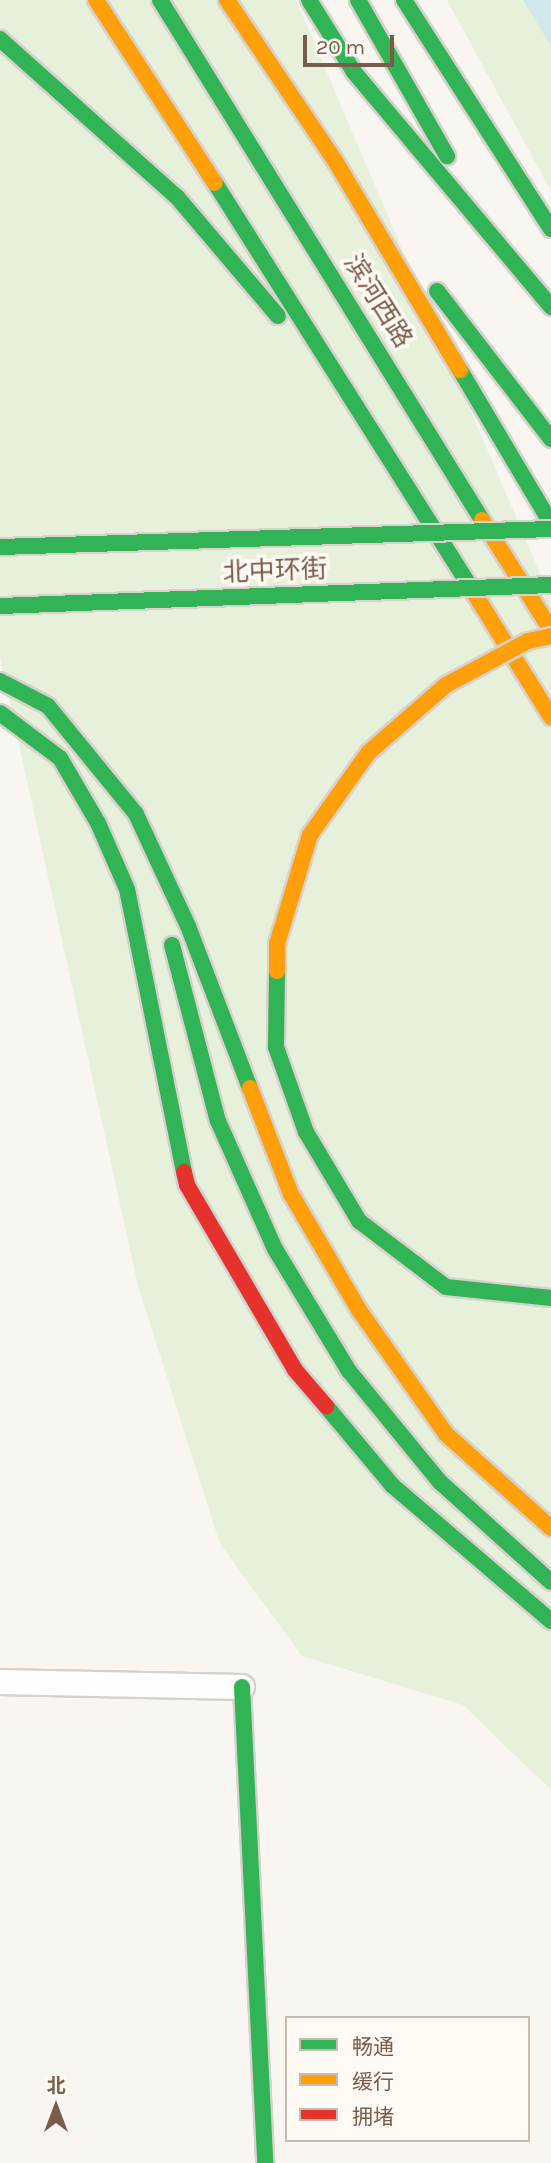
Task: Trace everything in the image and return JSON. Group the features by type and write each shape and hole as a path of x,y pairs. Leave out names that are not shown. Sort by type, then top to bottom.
{"main road":[{"path":"96,0 369,425 551,717"},
{"name":"滨河西路","path":"160,0 551,630"},
{"name":"滨河西路","path":"227,0 334,159 551,523"},
{"path":"309,0 354,72 502,252 551,307"},
{"path":"358,0 502,252"},
{"path":"404,0 551,229"},
{"path":"0,39 177,197 369,425"},
{"path":"334,159 551,439"},
{"name":"北中环街","path":"0,547 551,529"},
{"name":"北中环街","path":"0,606 551,585"},
{"path":"551,636 528,641 446,685 368,753 310,835 277,944 276,1048 306,1132 359,1221 446,1287 551,1298"},
{"path":"0,681 48,706 136,814 188,926 291,1194 359,1310 446,1434 551,1528"},
{"path":"0,713 60,758 98,822 127,889 187,1185 295,1370 393,1486 551,1621"},
{"path":"136,814 218,1121 275,1249 349,1371 432,1472 551,1582"},
{"path":"242,1687 265,2163"}],"street":[{"path":"0,1682 242,1687"}],"green space":[{"path":"0,0 296,0 551,599 551,1790 463,1705 302,1656 220,1544 138,1286 0,658"},
{"path":"447,0 551,0 551,191"}],"water":[{"path":"523,0 551,0 551,46"}],"traffic: fast":[{"path":"160,0 482,520"},
{"path":"309,0 354,72 551,307"},
{"path":"358,0 447,156"},
{"path":"404,0 551,229"},
{"path":"0,39 177,197 278,316"},
{"path":"215,183 471,588"},
{"path":"437,291 551,439"},
{"path":"460,370 551,523"},
{"path":"0,547 551,529"},
{"path":"0,606 551,585"},
{"path":"0,681 48,706 136,814 188,926 250,1088"},
{"path":"0,713 60,758 98,823 127,889 184,1172"},
{"path":"172,945 218,1121 275,1249 349,1371 440,1482 551,1582"},
{"path":"277,971 276,1047 306,1132 359,1221 446,1287 551,1298"},
{"path":"326,1406 393,1486 551,1621"},
{"path":"242,1687 265,2163"}],"traffic: slow":[{"path":"96,0 215,183"},
{"path":"227,0 334,159 460,370"},
{"path":"482,520 551,630"},
{"path":"471,588 551,717"},
{"path":"277,971 277,944 310,835 368,753 446,685 528,641 551,636"},
{"path":"250,1088 291,1194 359,1310 446,1434 551,1528"}],"traffic: jam":[{"path":"184,1172 187,1185 295,1370 326,1406"}]}
